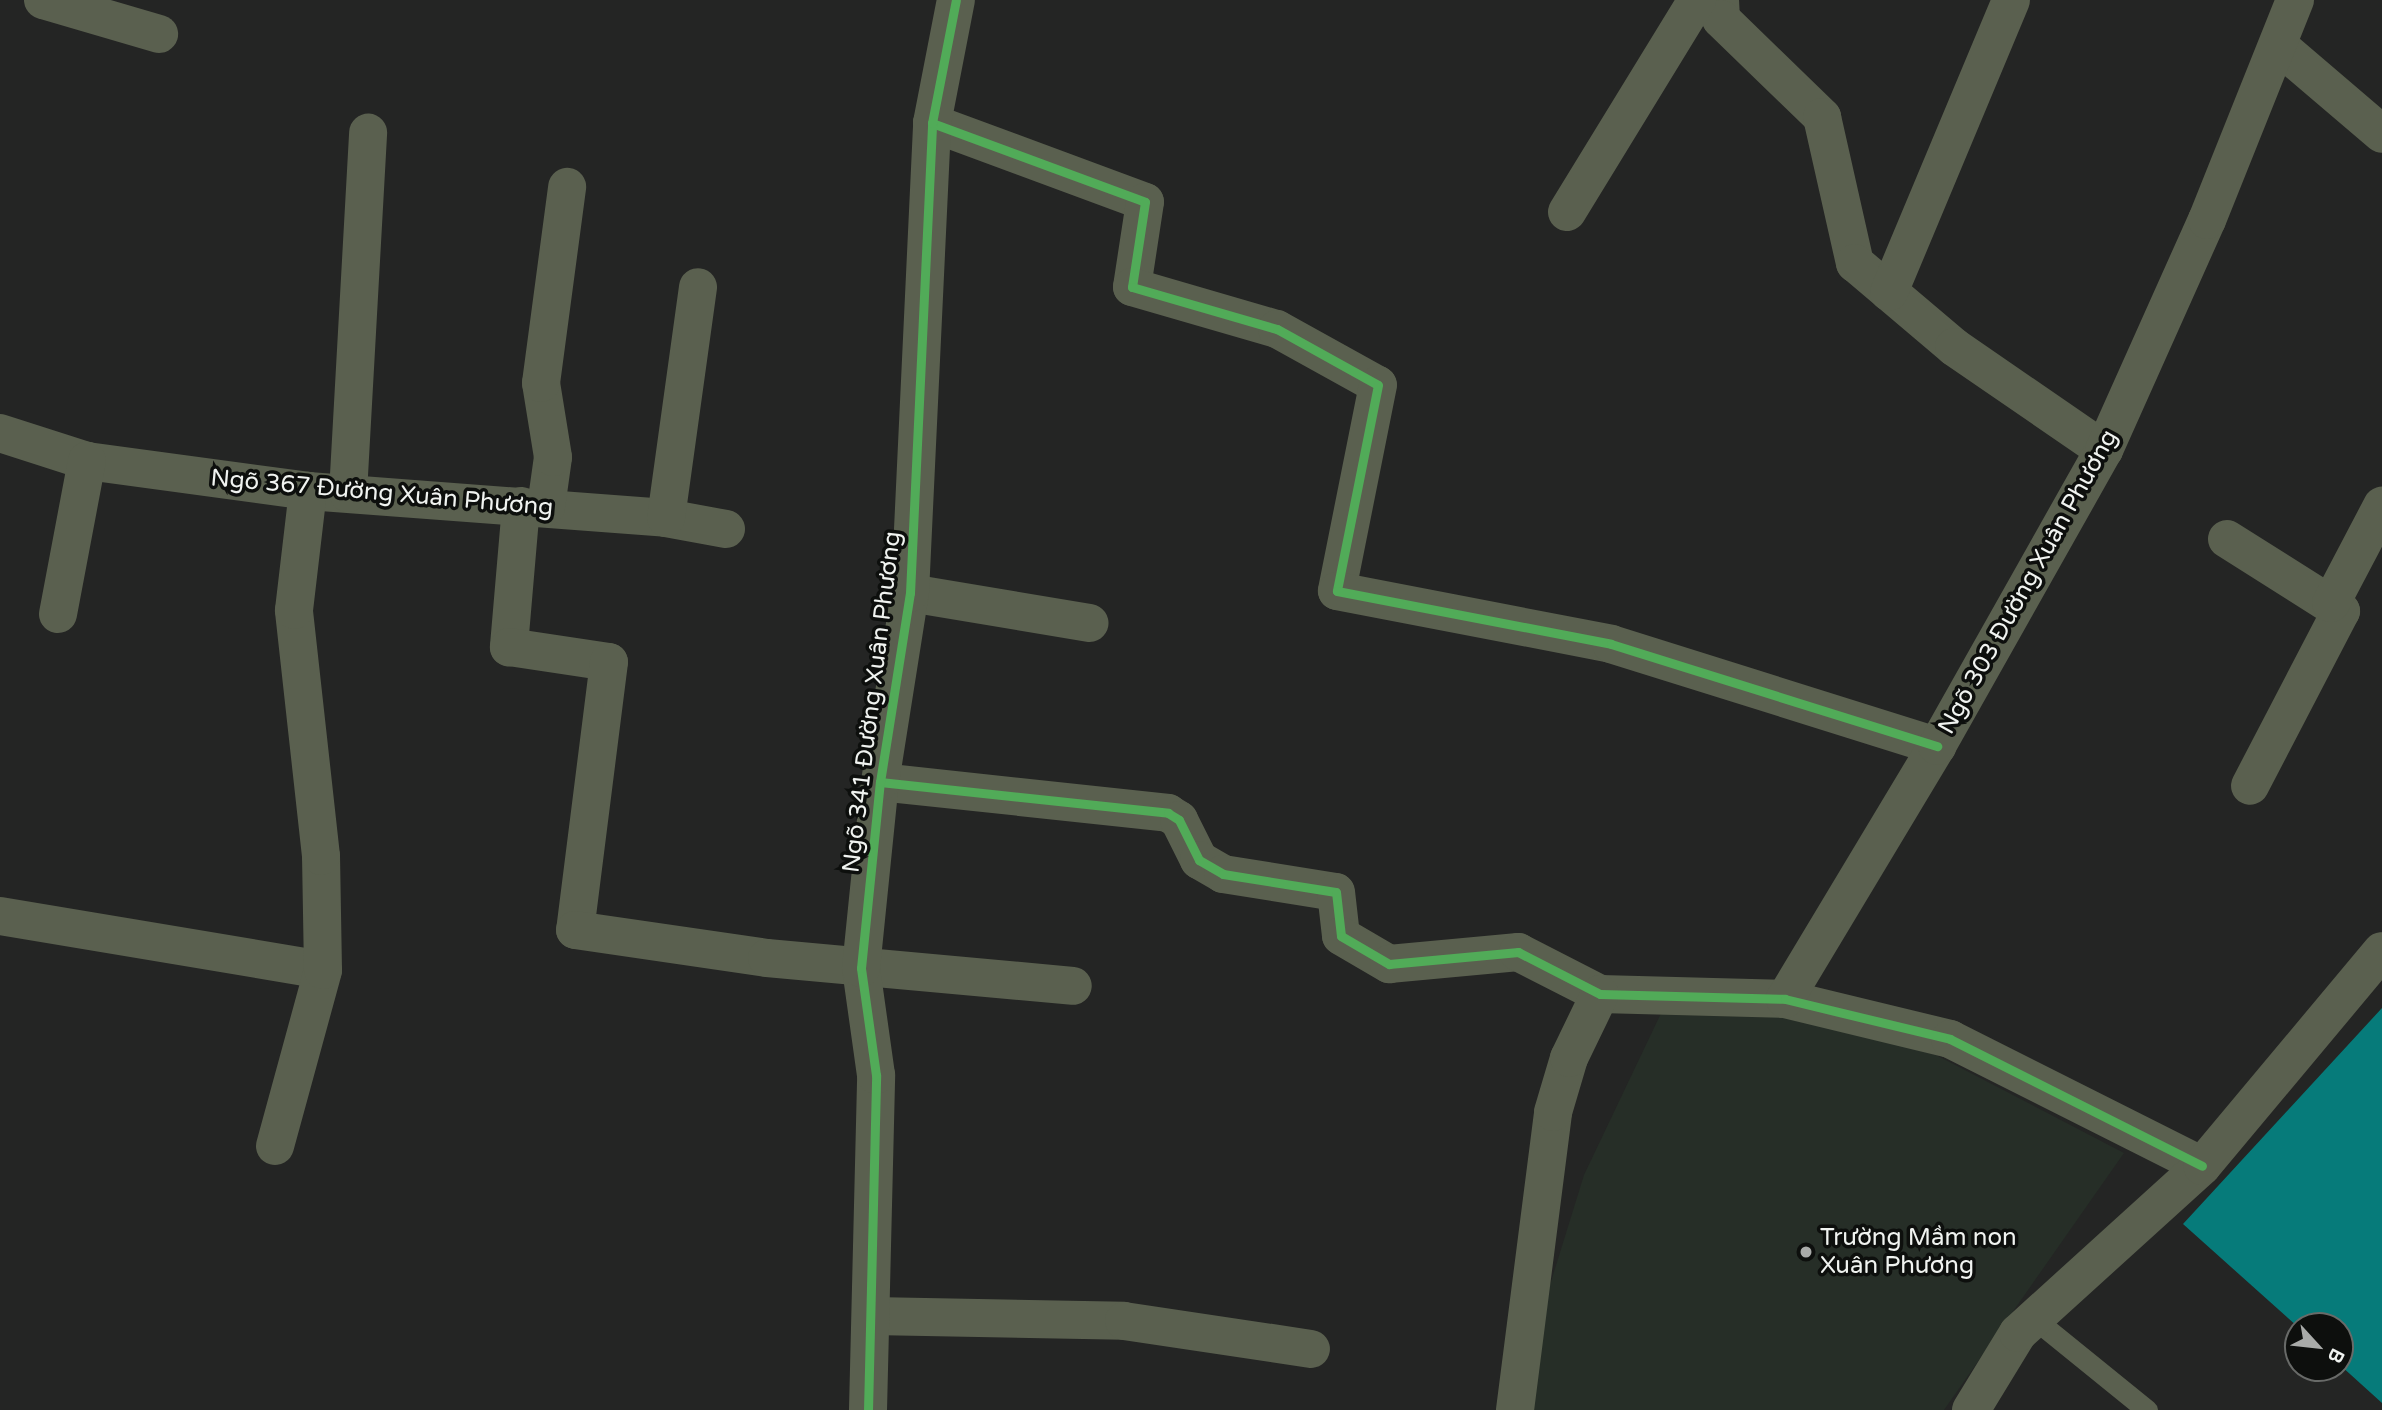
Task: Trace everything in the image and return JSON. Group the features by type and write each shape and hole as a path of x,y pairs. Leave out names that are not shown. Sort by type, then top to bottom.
{"street":[{"path":"43,0 159,34"},
{"name":"Ngõ 341 Đường Xuân Phương","path":"868,1410 876,1075 861,968 880,782 910,593 932,123 956,0"},
{"path":"1567,212 1696,0"},
{"path":"1720,0 1721,19 1822,117 1855,263 1954,347 2104,450"},
{"path":"1889,292 2011,0"},
{"name":"Ngõ 303 Đường Xuân Phương","path":"1785,999 1937,746 2104,450 2278,46 2295,0"},
{"path":"2278,46 2382,134"},
{"path":"932,123 1145,202 1132,287 1278,329 1378,385 1337,591 1611,645 1937,746"},
{"path":"348,493 368,133"},
{"path":"567,187 541,383 553,457 533,507 509,647 608,662 575,930 861,968 1073,986"},
{"path":"666,518 698,287"},
{"name":"Ngõ 367 Đường Xuân Phương","path":"0,433 87,460 308,491 666,518 726,529"},
{"path":"58,614 87,460"},
{"path":"275,1146 323,970 321,856 294,610 308,491"},
{"path":"2331,603 2382,506"},
{"path":"2227,539 2341,611 2250,786"},
{"path":"910,593 1090,623"},
{"path":"880,782 1168,813 1179,820 1199,860 1223,874 1336,892 1341,936 1386,964 1518,952 1600,994 1785,999 1950,1039 2202,1167"},
{"path":"0,916 323,970"},
{"path":"1971,1410 2032,1317 2202,1167 2382,951"},
{"path":"1515,1410 1553,1112 1569,1058 1600,994"},
{"path":"872,1316 1124,1321 1311,1349"}],"lane":[{"path":"2032,1317 2147,1410"}],"shaded area":[{"name":"Trường Mầm non Xuân Phương","path":"1664,1007 1782,1013 1936,1055 2124,1153 1944,1410 1525,1410 1536,1330 1584,1175"}],"water":[{"path":"2382,1008 2382,1403 2354,1378 2354,1312 2284,1312 2284,1314 2183,1224"}],"cycle path":[{"path":"868,1410 876,1075 861,968 880,782 910,593 932,123 956,0"},
{"path":"932,123 1145,202 1132,287 1277,329 1378,385 1337,591 1611,644 1937,746"},
{"path":"880,782 1168,813 1179,820 1199,860 1223,874 1336,892 1341,936 1389,964 1518,952 1600,994 1785,999 1950,1039 2202,1166"}],"place":[{"name":"Trường Mầm non Xuân Phương","path":"1806,1252"}]}
